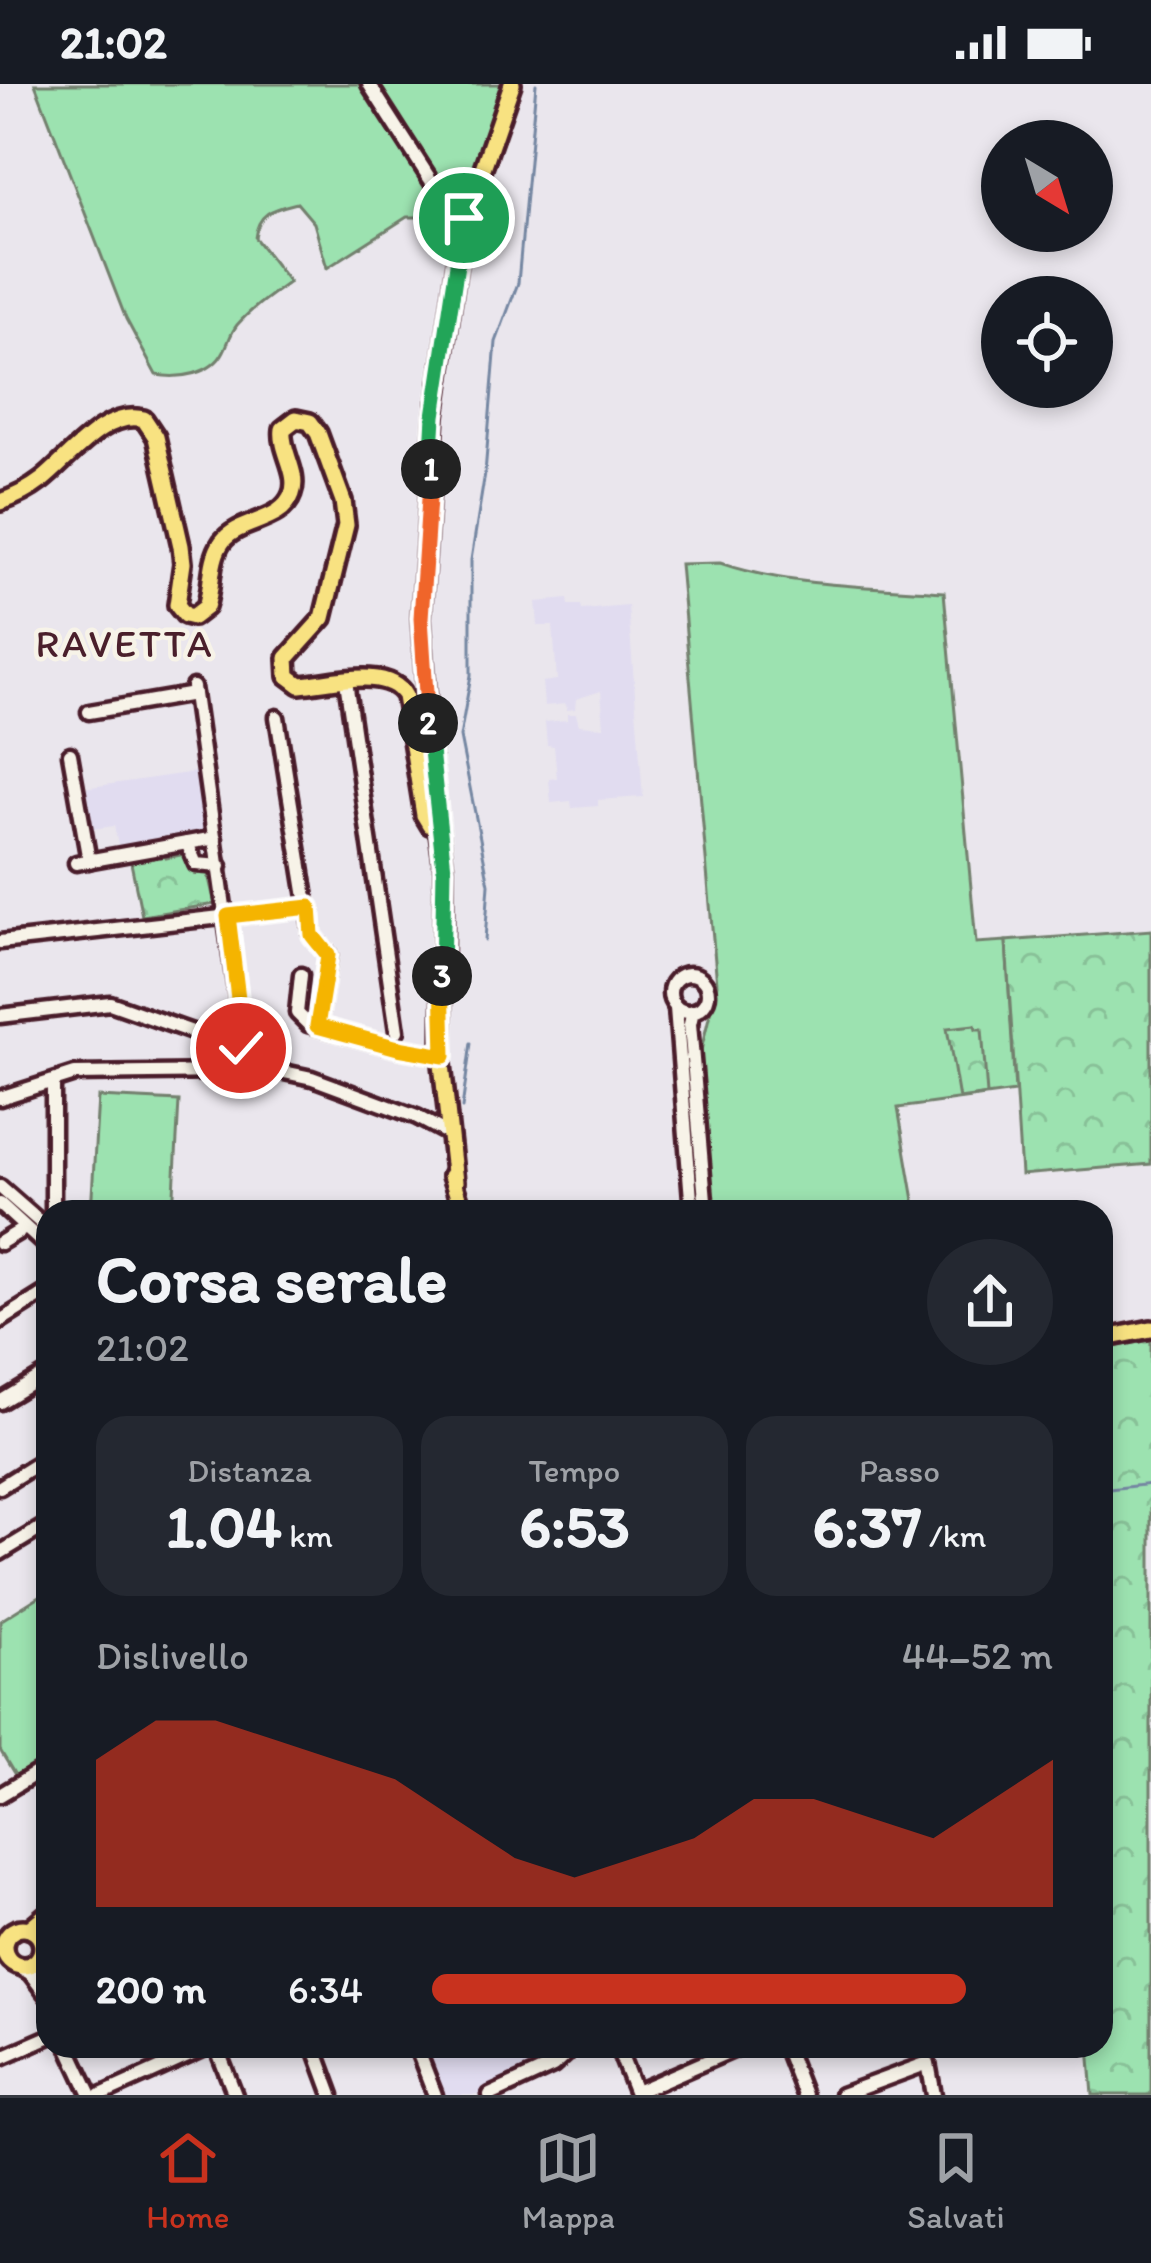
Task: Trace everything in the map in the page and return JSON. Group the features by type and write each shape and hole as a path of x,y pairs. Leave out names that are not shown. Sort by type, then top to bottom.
{"main road":[{"path":"460,1200 436,1063 444,1056 445,876 421,618 434,416 462,230 512,84"},
{"path":"0,502 36,485 105,428 130,417 144,419 156,437 182,554 177,605 185,615 197,616 206,608 215,556 224,540 279,510 292,496 294,482 282,445 283,429 296,418 310,422 343,501 346,525 323,618 287,658 288,676 300,685 381,678 401,688 424,815 430,825 438,827"},
{"path":"1113,1337 1151,1329"},
{"path":"10,1966 2,1945 10,1933 36,1923"},
{"path":"29,1929 36,1934"}],"street":[{"path":"369,84 462,230"},
{"path":"346,681 398,1031"},
{"path":"89,712 193,690 228,916 238,1050 232,1061 312,1078 446,1123"},
{"path":"277,717 312,935 328,955 317,1026"},
{"path":"70,754 82,862 215,838"},
{"path":"187,843 196,864 220,866"},
{"path":"0,942 310,907"},
{"path":"691,1200 676,1007 670,995 673,982 692,974 704,981 708,992 706,1002 693,1011 690,1024 705,1200"},
{"path":"301,975 297,1013 308,1024 444,1056"},
{"path":"0,1016 110,1003 238,1050"},
{"path":"676,1007 693,1011"},
{"path":"0,1098 75,1074 225,1072 243,1065"},
{"path":"52,1082 53,1200"},
{"path":"0,1187 36,1218"},
{"path":"0,1204 36,1237"},
{"path":"0,1243 26,1228"},
{"path":"0,1321 36,1298"},
{"path":"0,1402 36,1380"},
{"path":"0,1487 36,1464"},
{"path":"0,1553 36,1531"},
{"path":"0,1795 36,1773"},
{"path":"0,2058 36,2042"},
{"path":"74,2058 91,2095"},
{"path":"101,2095 186,2058"},
{"path":"218,2058 235,2095"},
{"path":"318,2058 332,2095"},
{"path":"421,2058 435,2095"},
{"path":"490,2095 562,2058"},
{"path":"622,2058 636,2093 715,2058"},
{"path":"789,2058 804,2095"},
{"path":"841,2095 928,2063 934,2095"}],"shaded area":[{"path":"568,599 569,605 581,605 582,610 628,606 643,797 598,800 598,806 572,808 571,801 551,803 549,779 557,778 554,746 547,745 545,722 576,714 579,725 604,727 601,691 576,699 575,709 567,710 566,704 544,706 542,682 557,680 553,626 538,626 536,602"},
{"path":"202,771 210,836 119,850 114,826 91,829 84,788"},
{"path":"431,2058 552,2058 480,2095 445,2095"}],"green space":[{"path":"35,84 507,84 456,233 429,217 407,217 327,268 314,223 297,203 274,210 259,222 255,238 289,282 237,325 212,365 175,376 156,375 126,319"},
{"path":"720,563 802,581 944,592 976,943 1006,941 1015,1092 898,1108 914,1200 701,1200 692,1088 717,984 680,564"},
{"path":"163,852 166,858 185,854 194,867 207,870 215,904 142,916 130,858"},
{"path":"1151,930 1151,1164 1021,1175 1006,941"},
{"path":"975,1025 982,1029 987,1095 959,1099 947,1028"},
{"path":"98,1097 179,1101 174,1200 92,1200"},
{"path":"1151,1340 1151,2095 1093,2095 1090,2058 1113,2058 1113,1347"},
{"path":"36,1598 36,1767 18,1780 0,1750 0,1621"}],"waterway":[{"path":"485,940 489,884 460,737 471,675 471,560 485,473 496,342 518,283 536,84"},
{"path":"462,1108 471,1043"},
{"path":"1113,1489 1151,1484"}],"district":[{"name":"RAVETTA","path":"125,643"}],"route":[{"path":"241,1048 244,1029 228,916 310,907 312,935 328,955 317,1026 444,1056 444,869 421,618 434,416 464,218"}]}
